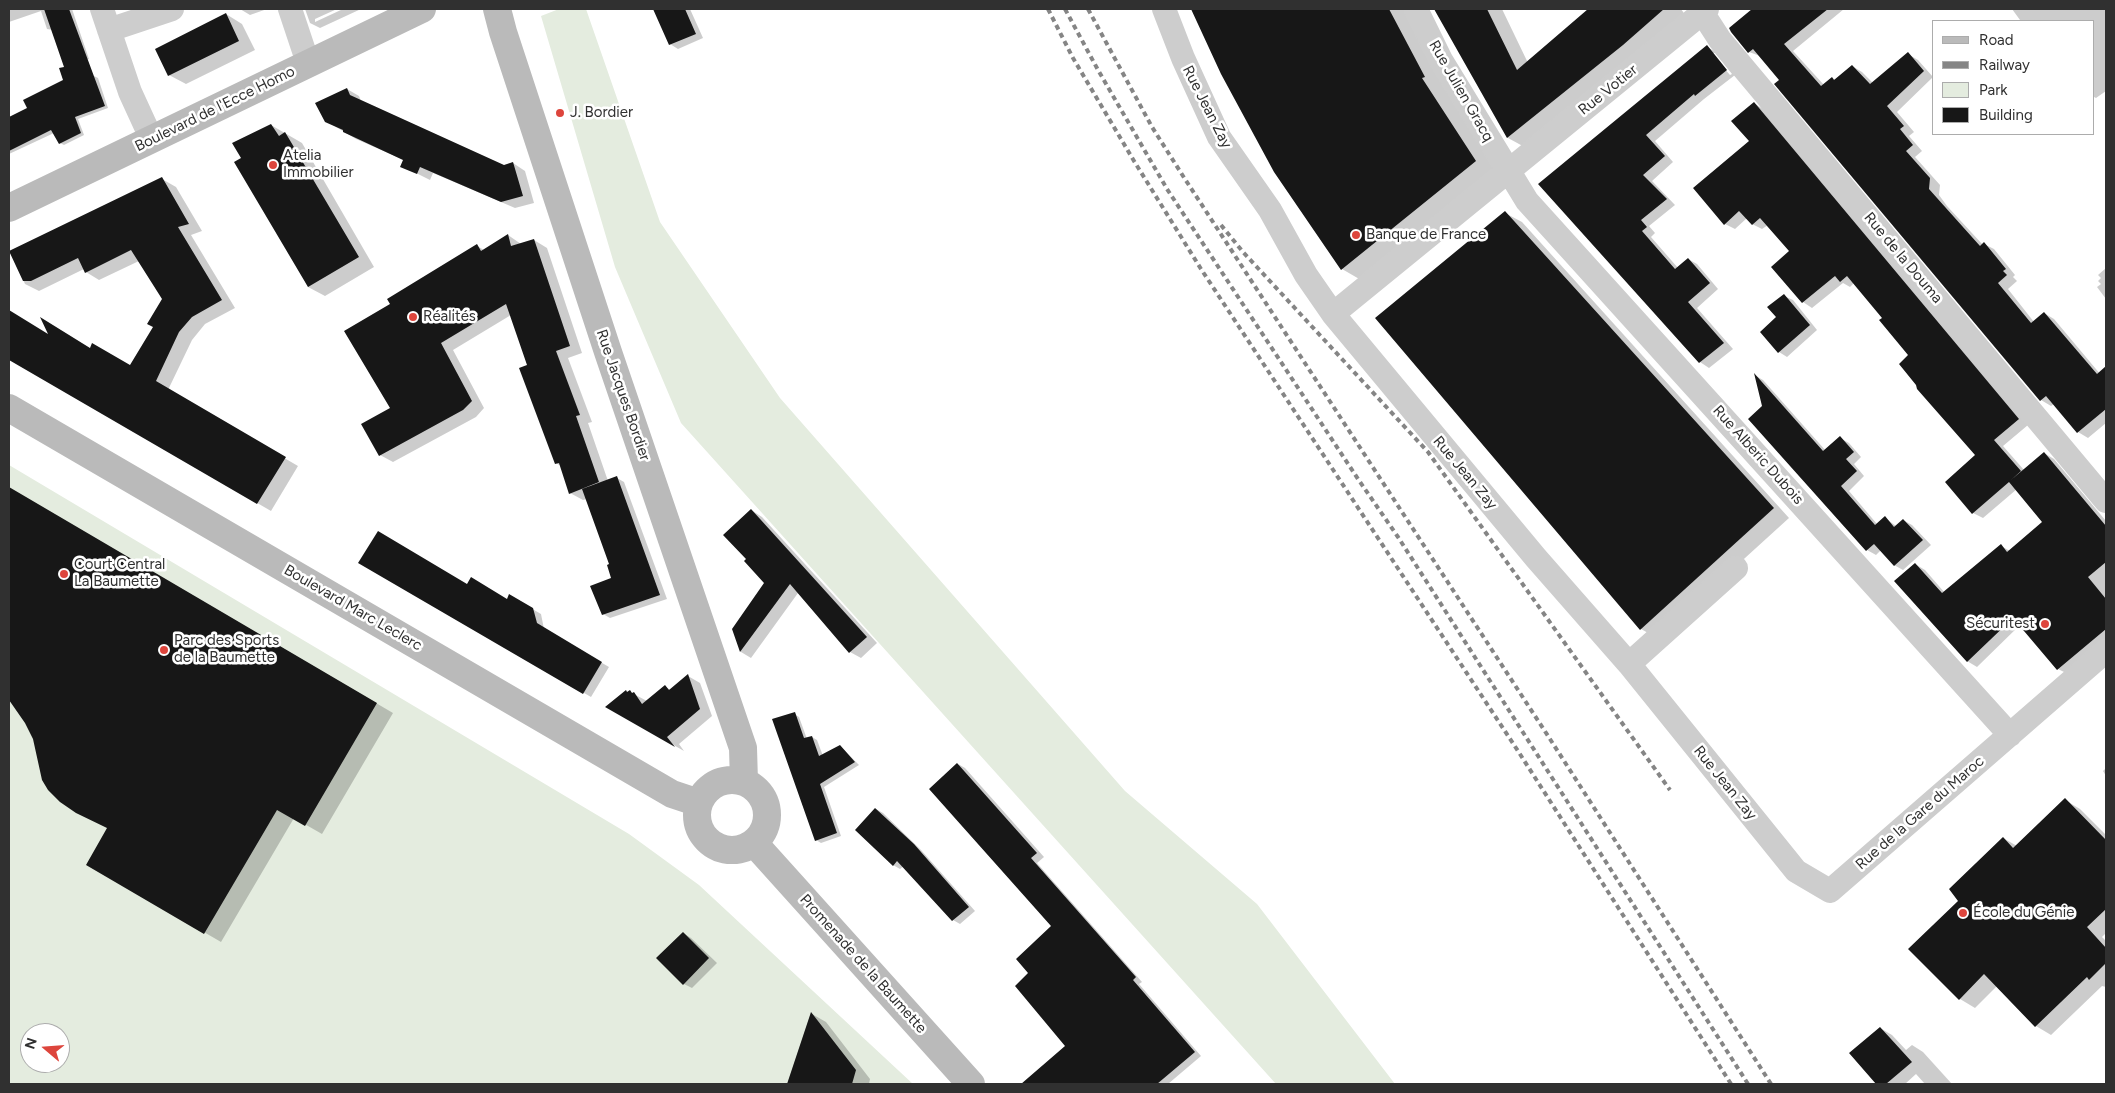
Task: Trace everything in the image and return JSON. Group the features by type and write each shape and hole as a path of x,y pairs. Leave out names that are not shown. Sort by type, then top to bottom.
{"street":[{"path":"152,140 130,92 105,20 172,9"},
{"path":"290,9 308,63"},
{"name":"Boulevard de l'Ecce Homo","path":"9,208 422,9"},
{"name":"Rue Jacques Bordier","path":"498,9 506,42 608,352 743,748 744,782"},
{"name":"Rue Jean Zay","path":"1164,9 1182,58 1219,137 1270,210 1306,275 1333,314 1536,558 1629,664 1796,871 1830,891"},
{"name":"Rue Julien Gracq","path":"1416,9 1441,60 1508,173"},
{"name":"Rue Votier","path":"1333,314 1508,173 1703,10"},
{"name":"Rue de la Douma","path":"1703,10 1720,40 2106,501"},
{"name":"Rue Alberic Dubois","path":"1508,173 1527,201 2010,735"},
{"name":"Boulevard Marc Leclerc","path":"9,408 672,794 699,803"},
{"path":"1629,664 1736,568"},
{"name":"Rue de la Gare du Maroc","path":"1830,891 2106,651"},
{"path":"730,780 744,782 759,792 767,810 765,828 754,844 742,850 727,851 708,842 698,824 699,803 706,791 717,783 730,780"},
{"name":"Promenade de la Baumette","path":"754,844 970,1084"}],"green space":[{"path":"559,9 586,9 660,222 780,398 1125,791 1257,904 1395,1084 1276,1084 681,423 615,267 541,16"},
{"name":"Parc des Sports de la Baumette","path":"9,465 629,834 699,885 913,1084 9,1084"}],"building":[{"path":"44,9 69,9 105,106 75,117 81,133 59,144 51,130 9,151 9,117 27,108 23,100 63,80 59,68 64,67"},
{"path":"653,9 685,9 696,34 669,45"},
{"path":"1191,9 1389,9 1425,77 1422,78 1476,161 1341,270 1274,172 1221,74"},
{"path":"1434,9 1487,9 1517,70 1588,9 1664,9 1623,45 1507,138"},
{"path":"1752,9 1828,9 1784,44 1821,86 1832,77 1834,80 1852,65 1870,84 1908,52 1924,71 1887,106 1904,126 1900,129 1913,145 1906,151 1930,178 1929,189 1980,246 1984,242 2006,269 2003,271 2007,275 1998,283 2031,323 2044,312 2097,374 2106,366 2106,409 2077,433 2046,396 2040,401 1774,84 1779,80 1753,49 1748,53 1731,32 1729,28"},
{"path":"226,13 239,41 168,76 155,49"},
{"path":"1707,45 1727,70 1695,96 1694,94 1646,135 1665,156 1643,175 1667,199 1641,220 1647,227 1642,231 1675,269 1688,258 1710,283 1688,302 1724,343 1699,363 1538,184"},
{"path":"347,88 350,95 504,165 513,162 523,196 501,202 420,167 417,174 400,167 403,160 325,122 315,103"},
{"path":"1754,102 2019,419 1994,440 2021,471 2011,480 2044,452 2106,526 2106,562 2088,577 2106,599 2106,629 2057,670 2013,618 1967,662 1894,581 1915,563 1942,593 2001,544 2007,552 2042,522 2009,482 1972,514 1945,482 1975,455 1917,389 1916,385 1899,364 1908,355 1879,320 1882,318 1847,276 1840,282 1835,276 1802,303 1771,267 1789,251 1760,218 1752,225 1739,211 1724,225 1693,188 1749,141 1731,121"},
{"path":"271,124 279,136 285,132 359,257 308,287 234,162 241,158 232,143"},
{"path":"162,177 189,224 178,227 222,300 192,317 179,332 156,381 286,457 257,504 9,360 9,310 48,334 40,317 90,348 92,343 130,365 153,327 147,324 162,299 131,250 85,273 78,258 31,281 23,281 9,251"},
{"path":"1505,211 1774,508 1640,630 1375,318"},
{"path":"508,234 511,246 534,239 570,346 556,351 580,415 576,416 599,482 569,494 559,463 555,464 519,368 527,365 506,304 441,343 472,401 463,410 379,456 361,424 390,408 344,331 390,304 387,299 477,244 481,251"},
{"path":"1784,294 1810,325 1778,353 1760,332 1776,317 1767,307"},
{"path":"1754,373 1823,451 1840,436 1854,452 1846,459 1857,471 1841,486 1875,525 1885,516 1894,527 1903,519 1923,540 1894,566 1874,544 1866,551 1748,419 1762,406"},
{"path":"617,476 660,595 602,615 590,586 611,578 607,565 609,564 582,489"},
{"path":"9,487 377,703 305,826 277,810 204,934 86,865 107,828 76,813 60,802 48,790 42,780 33,739 25,723 9,700"},
{"path":"751,509 867,637 849,653 790,584 740,652 732,629 764,583 744,561 746,559 723,535"},
{"path":"378,531 467,584 471,577 507,599 509,594 533,608 537,623 602,662 583,694 358,563"},
{"path":"688,674 700,709 667,737 675,747 605,707 626,690 627,692 630,690 632,693 634,692 642,704 665,685 669,690"},
{"path":"795,712 804,738 812,736 819,756 840,745 855,762 820,784 837,833 815,841 772,719"},
{"path":"957,763 1037,853 1031,858 1136,977 1133,980 1195,1052 1157,1084 1021,1084 1065,1046 1015,986 1028,973 1016,959 1051,926 929,789"},
{"path":"2065,798 2106,840 2106,909 2087,927 2106,948 2106,963 2089,980 2087,977 2035,1027 1984,974 1959,1000 1908,949 1958,901 1949,889 2003,837 2013,848"},
{"path":"875,808 914,844 969,907 952,921 897,861 893,866 855,830"},
{"path":"683,932 709,958 683,985 656,958"},
{"path":"811,1012 856,1070 852,1084 787,1084"},
{"path":"1880,1027 1912,1062 1886,1084 1876,1084 1849,1053"}],"railway":[{"path":"1048,9 1073,58 1201,269 1518,751 1731,1084"},
{"path":"1065,9 1167,189 1398,537 1748,1084"},
{"path":"1088,9 1152,127 1183,176 1550,739 1771,1084"},
{"path":"1221,225 1243,252 1428,452 1670,790"}],"place":[{"name":"J. Bordier","path":"560,113"},
{"name":"Atelia Immobilier","path":"273,165"},
{"name":"Banque de France","path":"1356,235"},
{"name":"Réalités","path":"413,317"},
{"name":"Court Central La Baumette","path":"64,574"},
{"name":"Sécuritest","path":"2045,624"},
{"name":"Parc des Sports de la Baumette","path":"164,650"},
{"name":"École du Génie","path":"1963,913"}]}
